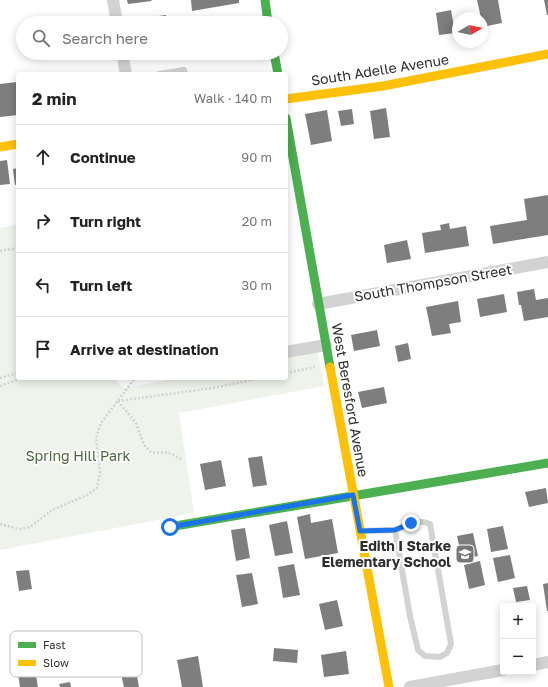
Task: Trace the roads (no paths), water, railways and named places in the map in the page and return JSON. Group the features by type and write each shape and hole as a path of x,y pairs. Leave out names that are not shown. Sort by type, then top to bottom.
{"street":[{"path":"113,0 116,16"},
{"path":"265,0 266,16"},
{"name":"South Adelle Avenue","path":"288,99 384,86 548,54"},
{"path":"123,60 126,72"},
{"path":"275,60 278,72"},
{"name":"West Beresford Avenue","path":"288,130 318,304 389,687"},
{"path":"0,147 16,144"},
{"name":"South Thompson Street","path":"318,304 548,262"},
{"path":"288,352 326,345"},
{"path":"170,527 548,463"},
{"path":"536,664 548,662"},
{"path":"410,687 500,671"}],"lane":[{"path":"172,72 184,70 184,72"},
{"path":"360,531 395,530 411,523 423,521 430,524 451,644 448,653 440,657 425,656 418,650 410,616 395,530"}],"place":[{"name":"Edith I Starke Elementary School","path":"465,554"}],"park label":[{"name":"Spring Hill Park","path":"78,456"}]}
